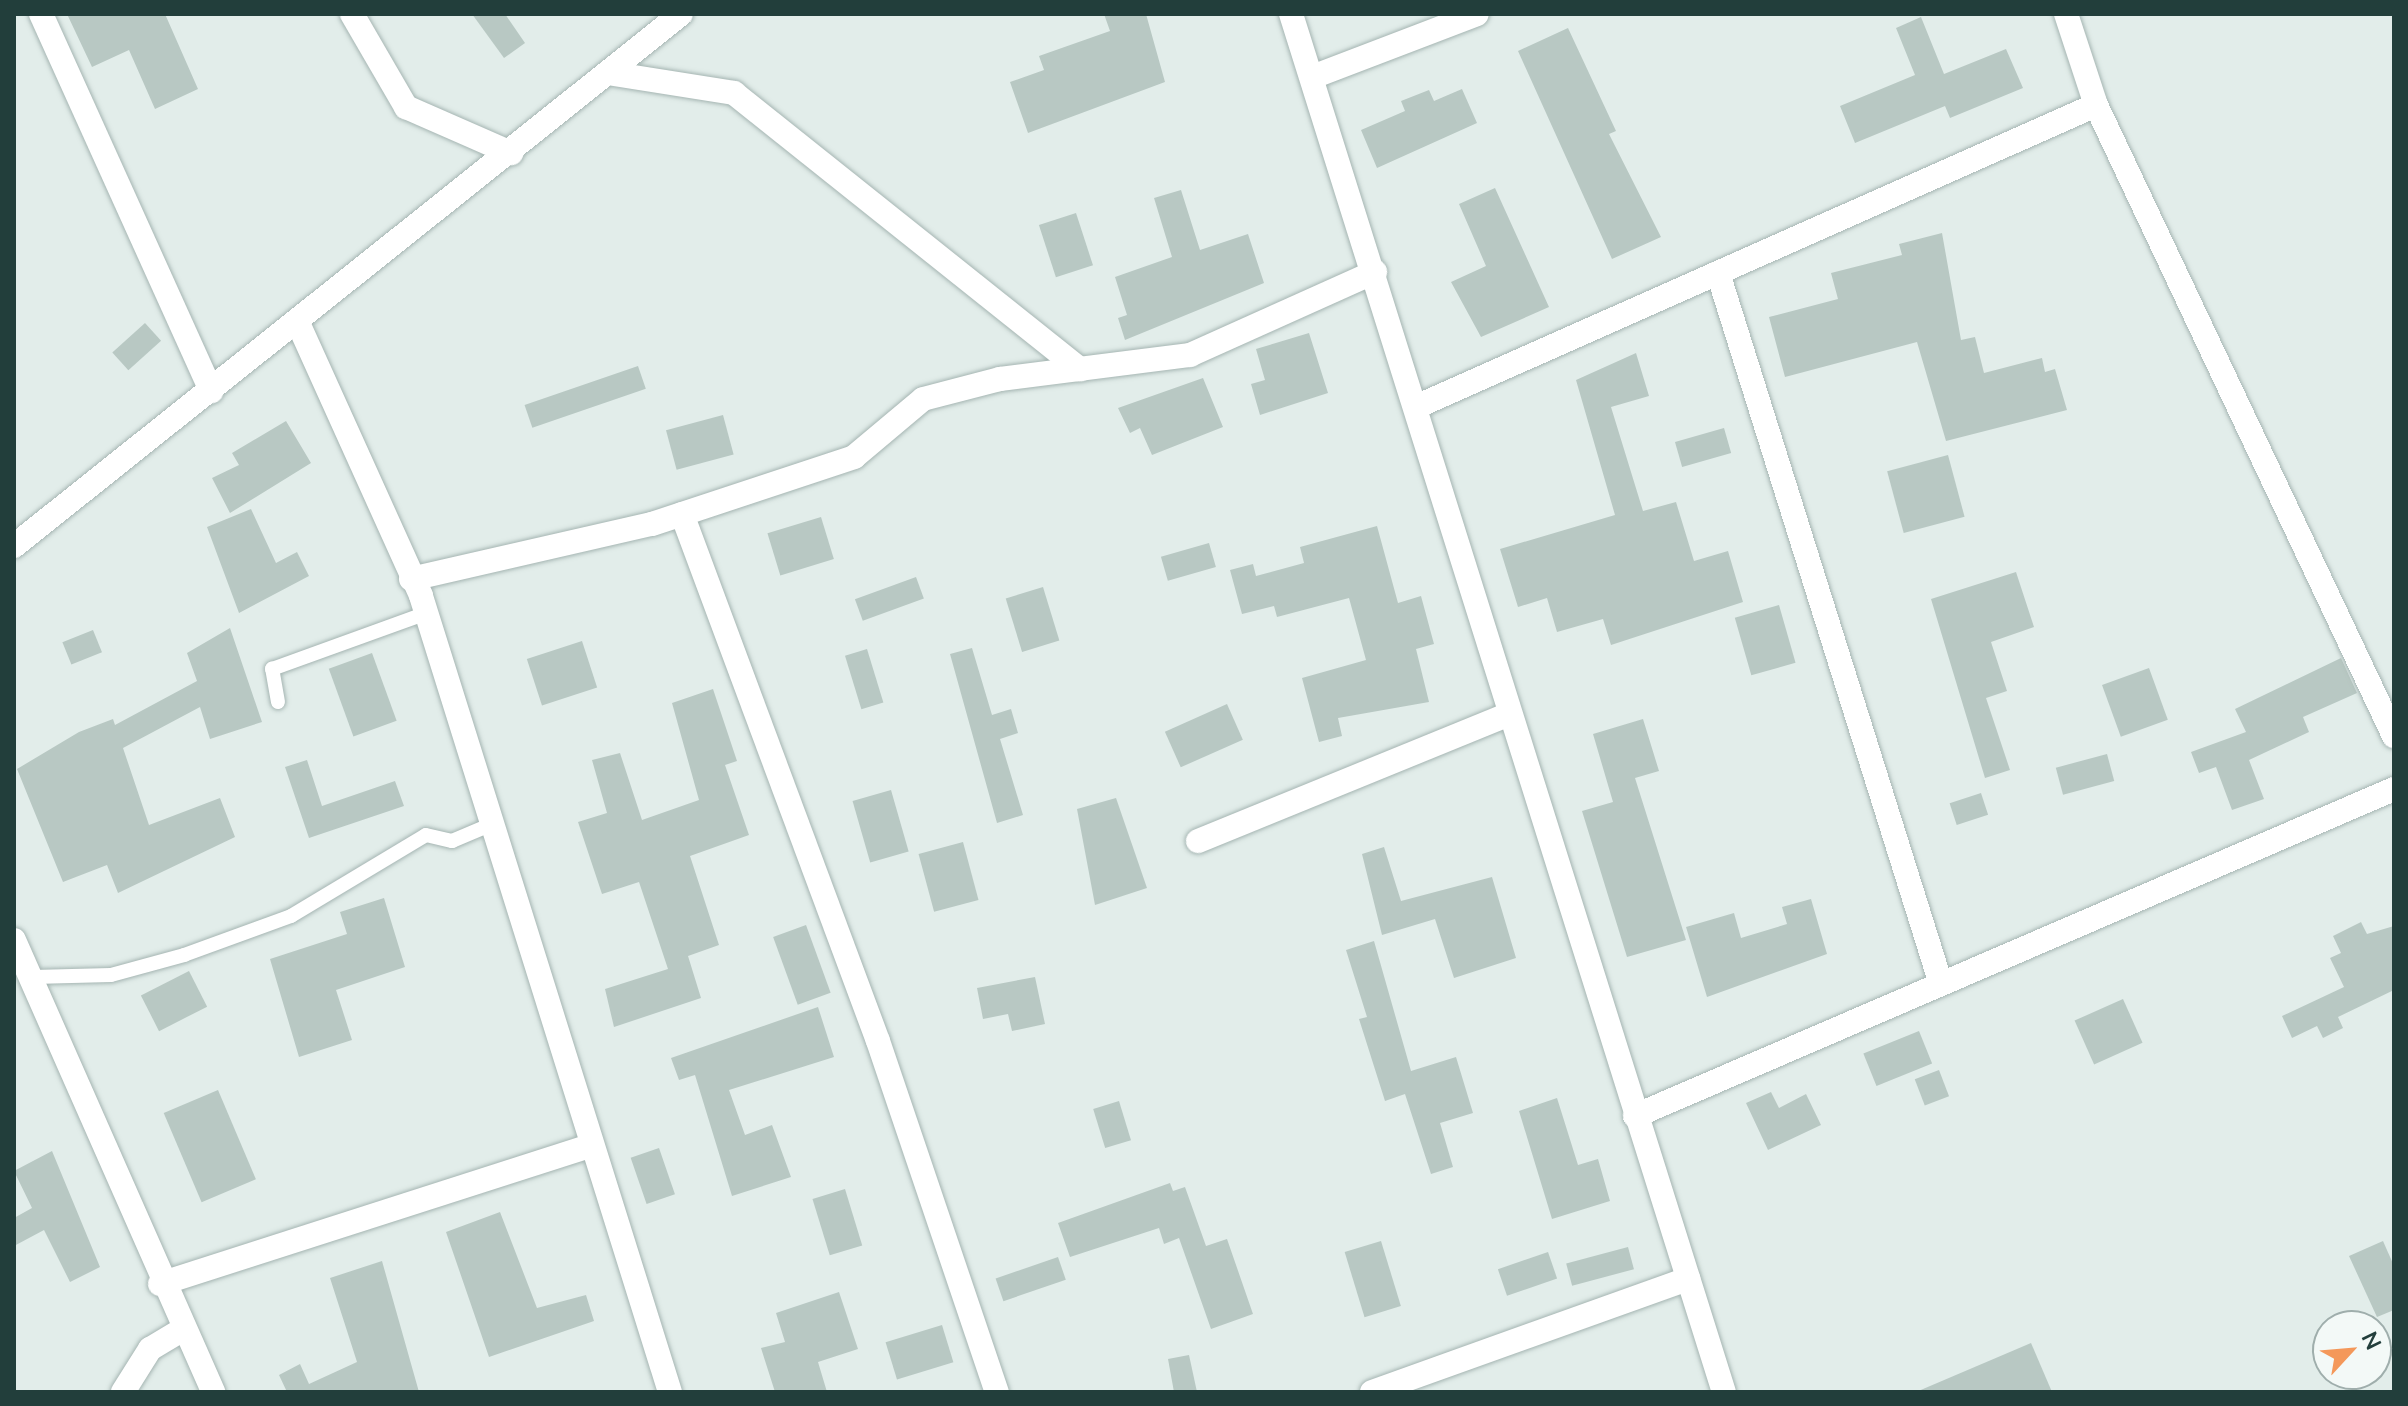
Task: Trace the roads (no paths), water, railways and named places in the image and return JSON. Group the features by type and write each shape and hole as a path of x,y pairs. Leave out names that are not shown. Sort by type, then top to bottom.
{"street":[{"path":"41,14 211,391"},
{"path":"352,14 406,107 511,153"},
{"path":"14,546 298,323 681,14"},
{"path":"1291,14 1315,76 1418,406 1507,715 1724,1392"},
{"path":"1315,76 1477,14"},
{"path":"2066,14 2096,105 2394,736"},
{"path":"608,73 734,93 1080,369"},
{"path":"1418,406 2096,105"},
{"path":"411,579 682,514 854,457 923,399 1080,369 1190,355 1375,272"},
{"path":"1718,273 1941,984"},
{"path":"298,323 427,613 590,1146 670,1392"},
{"path":"682,514 878,1041 997,1392"},
{"path":"1198,841 1507,715"},
{"path":"1635,1116 2394,789"},
{"path":"14,940 33,977 160,1284 213,1392"},
{"path":"160,1284 590,1146"},
{"path":"1372,1392 1688,1279"},
{"path":"123,1392 150,1349 182,1330"}],"lane":[{"path":"278,702 272,669 427,613"},
{"path":"33,977 111,975 184,955 291,916 426,835 452,841 492,824"}]}
